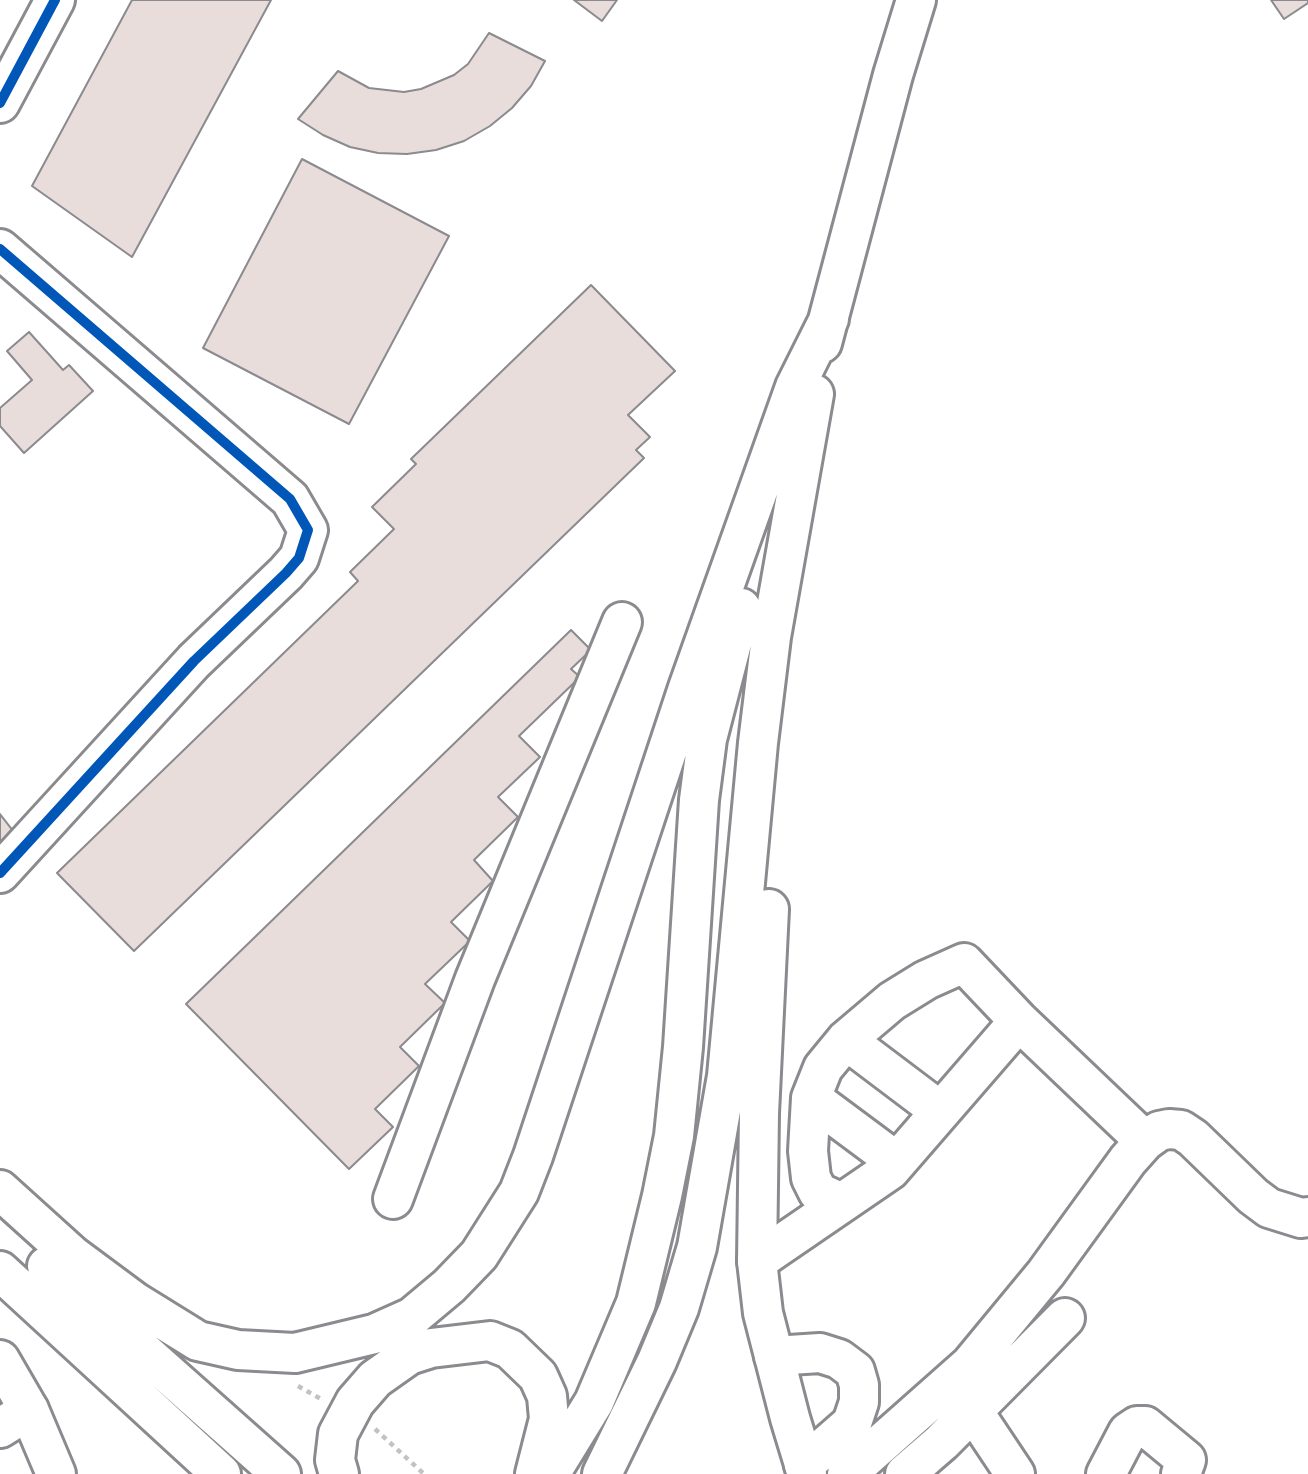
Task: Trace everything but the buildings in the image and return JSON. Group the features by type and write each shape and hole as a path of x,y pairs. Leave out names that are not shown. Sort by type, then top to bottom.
{"main road":[{"path":"0,103 55,0"},
{"path":"550,1474 594,1402 636,1303 674,1136 681,1073 699,800 707,739 779,473 829,319 893,75 916,0"},
{"path":"0,249 290,499 307,530 299,558 286,573 194,662 0,873"},
{"path":"602,1474 657,1361 679,1308 696,1247 727,1076 764,685 798,478 829,319"},
{"path":"0,1190 72,1256 124,1295 198,1340 238,1350 295,1353 374,1334 412,1317 449,1286 479,1255 519,1192 533,1156 688,688 795,387 829,319"},
{"path":"774,1356 820,1353 839,1359 855,1371 859,1385 859,1402 852,1423 806,1470 774,1356 763,1313 757,1261 759,1113 765,977 798,478"},
{"path":"393,1199 475,979 622,622"},
{"path":"842,1203 818,1192 811,1178 808,1151 811,1098 823,1068 846,1040 892,1001 926,980 964,962 1019,1021 1145,1141"},
{"path":"757,1261 890,1170 1019,1021"},
{"path":"846,1040 940,1111"},
{"path":"811,1098 897,1162"},
{"path":"847,1474 970,1365 1046,1273 1128,1160 1145,1141 1159,1131 1181,1130 1193,1138 1252,1196 1269,1209 1301,1218 1308,1217"},
{"path":"0,1224 281,1474"},
{"path":"0,1271 220,1474"},
{"path":"923,1468 972,1411 1065,1318"},
{"path":"339,1474 335,1460 338,1434 355,1402 375,1379 409,1355 420,1351 490,1342 510,1349 538,1376 547,1396 549,1419 536,1474"},
{"path":"0,1360 14,1419 56,1474"},
{"path":"972,1411 1015,1474"},
{"path":"1106,1474 1128,1432 1137,1426 1145,1426 1186,1460 1181,1474"}],"path":[{"path":"375,1428 424,1474"}],"cycle path":[{"path":"0,103 55,0"},
{"path":"0,249 290,499 308,530 299,558 286,573 194,661 0,873"}]}
